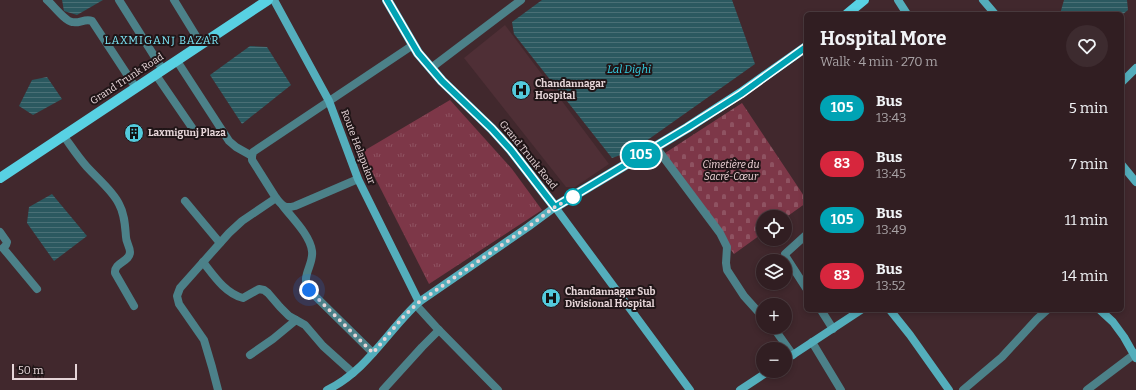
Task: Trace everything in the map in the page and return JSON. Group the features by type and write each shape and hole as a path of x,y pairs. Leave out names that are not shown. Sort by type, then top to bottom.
{"main road":[{"name":"Grand Trunk Road","path":"387,0 413,45 431,68 492,129 555,207"},
{"path":"849,12 864,0"},
{"name":"Grand Trunk Road","path":"0,178 177,61 261,2"},
{"path":"555,207 741,94 804,48"}],"street":[{"path":"47,0 70,21 75,22 88,19 92,21 136,88"},
{"path":"119,0 193,129"},
{"path":"174,0 202,44"},
{"name":"Route Helapukur","path":"274,0 329,101 358,179 418,303"},
{"path":"431,68 521,0"},
{"path":"898,0 906,12"},
{"path":"983,0 993,12"},
{"path":"373,353 314,295 306,285 305,279 312,260 310,242 276,198 252,160 252,156 253,152 413,45"},
{"path":"177,61 229,141 236,148 252,156"},
{"path":"1124,80 1136,68"},
{"path":"63,135 82,161 120,205 125,222 126,241 130,253 127,258 117,265 115,273 134,306"},
{"path":"655,146 720,233 727,247 726,263 728,270 744,296 756,309"},
{"path":"1124,167 1136,182"},
{"path":"283,206 288,208 295,206 358,179"},
{"path":"218,390 204,340 179,304 177,296 180,288 229,233 242,221 276,198"},
{"path":"184,201 220,243"},
{"path":"327,390 353,373 373,353 404,316 418,303 555,207 690,390"},
{"path":"0,232 7,242 2,249 37,289"},
{"path":"804,237 786,254 786,257 804,285"},
{"path":"203,262 224,288 232,293 243,298 259,289 264,290 284,311 305,325 323,346 353,373"},
{"path":"418,303 439,330 498,390"},
{"path":"822,312 833,329"},
{"path":"778,334 793,355 858,312"},
{"path":"892,312 949,390"},
{"path":"963,390 1002,357 1045,312"},
{"path":"1088,390 1135,355 1113,322 1102,312"},
{"path":"250,355 296,320"},
{"path":"383,390 439,330"},
{"path":"812,342 841,390"},
{"path":"740,390 758,378"}],"shaded area":[{"name":"Chandannagar Hospital","path":"505,25 609,164 575,187 566,187 464,58"}],"green space":[{"path":"450,100 512,169 542,210 429,284 362,152"},
{"name":"Cimetière du Sacré-Cœur","path":"742,103 804,196 804,204 792,213 792,210 756,210 756,238 734,254 662,155"}],"water":[{"path":"62,0 103,0 77,15 64,11"},
{"name":"Lal Dighi","path":"542,0 732,0 755,64 632,151 612,158 514,34 512,22"},
{"path":"1064,0 1127,0 1128,10 1124,13 1124,12 1061,12"},
{"path":"250,46 267,47 291,85 242,124 210,75"},
{"path":"47,77 62,99 33,115 19,106 32,80"},
{"path":"52,194 87,236 54,261 27,223 29,207"}],"bus line":[{"name":"105","path":"387,0 418,53 442,81 492,129 511,150 555,207 741,94 804,48"}],"place":[{"name":"Chandannagar Hospital","path":"521,90"},
{"name":"Laxmigunj Plaza","path":"134,133"},
{"name":"Chandannagar Sub Divisional Hospital","path":"551,298"}],"district":[{"name":"LAXMIGANJ BAZAR","path":"162,40"}],"route":[{"path":"309,290 373,353 404,316 419,302 555,207 573,197"}]}
